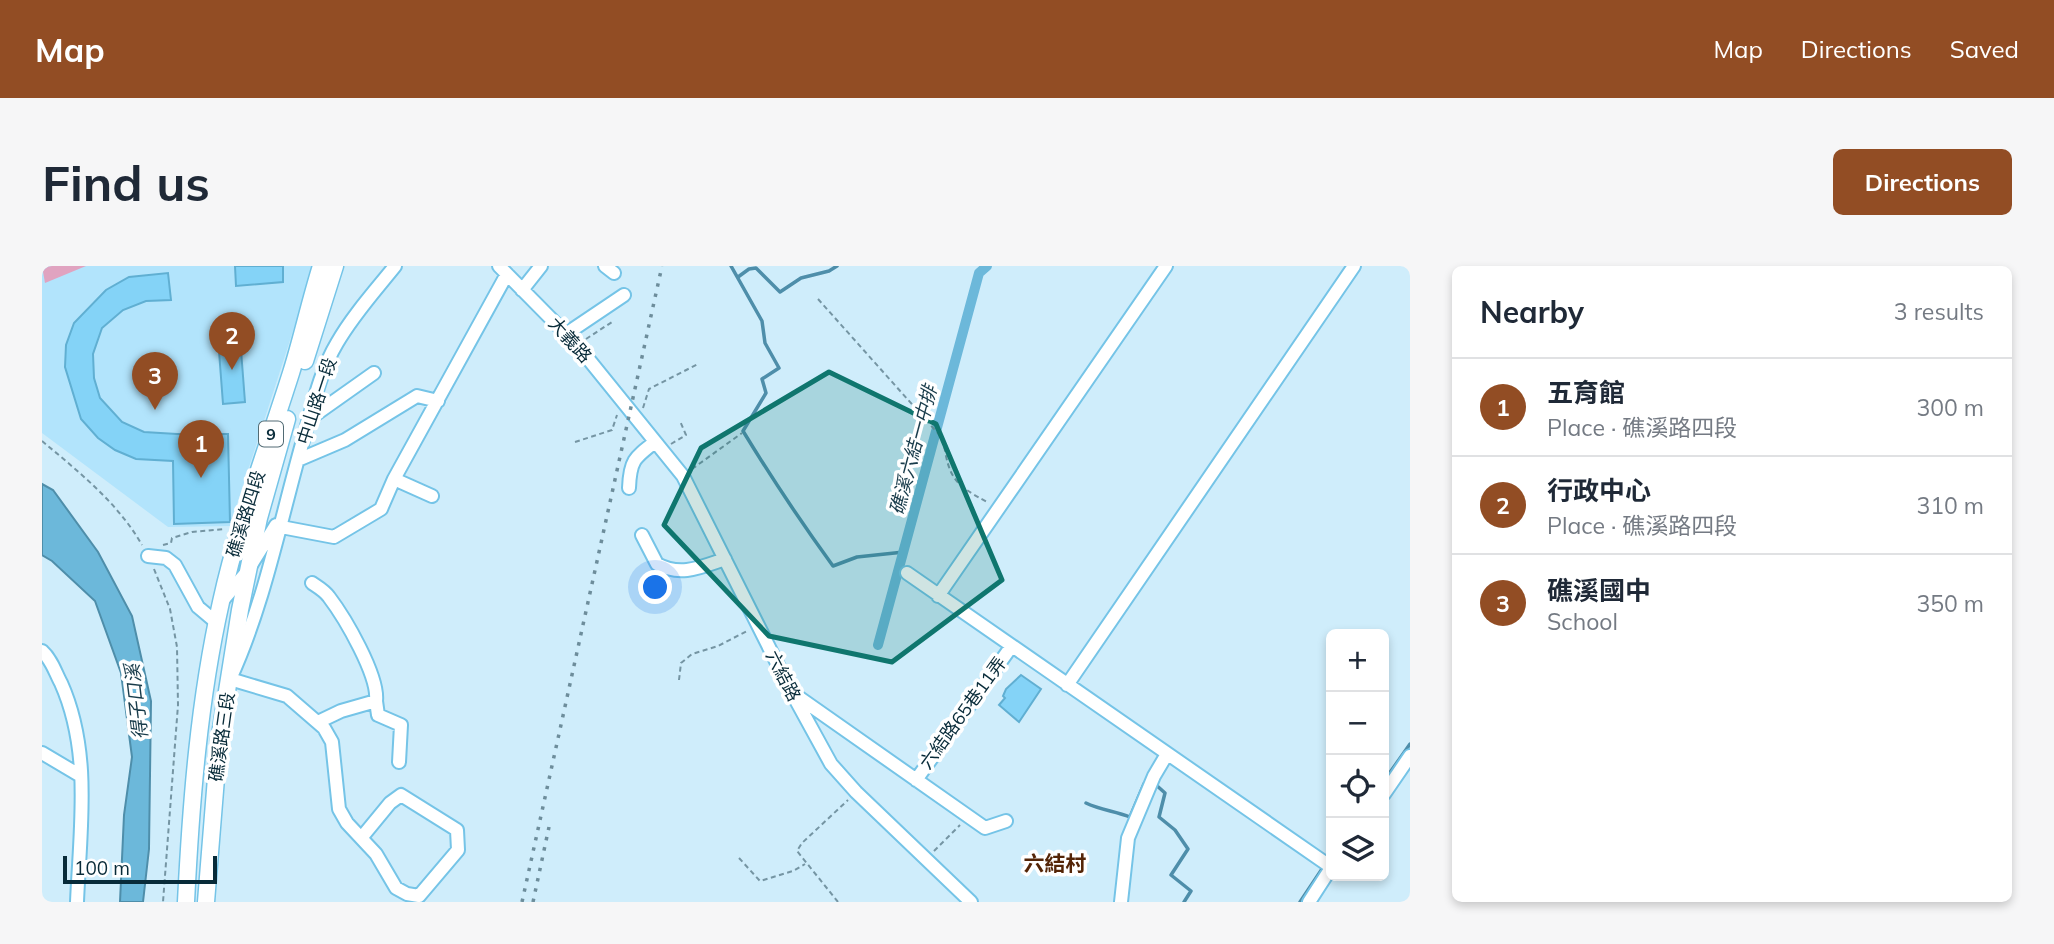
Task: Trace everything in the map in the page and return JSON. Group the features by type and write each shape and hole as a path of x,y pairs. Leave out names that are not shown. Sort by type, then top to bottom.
{"main road":[{"name":"礁溪路四段","path":"221,602 240,533 293,368 321,266"},
{"name":"礁溪路四段","path":"246,573 277,453 335,266"},
{"name":"礁溪路三段","path":"206,902 219,741 246,573"},
{"name":"礁溪路三段","path":"186,902 195,771 209,658 221,602"}],"street":[{"name":"中山路一段","path":"230,679 239,659 284,512 321,377 336,344 363,304 395,266"},
{"path":"522,290 541,266"},
{"path":"938,596 1166,266"},
{"path":"1068,685 1354,266"},
{"path":"278,527 334,537 381,509 503,270"},
{"name":"大義路","path":"503,270 577,345 638,420"},
{"path":"566,334 624,295"},
{"path":"309,419 374,373"},
{"path":"298,460 345,440 417,396 438,401"},
{"name":"六結路","path":"638,420 683,476 820,748 831,764 856,792 971,902"},
{"path":"629,488 630,467 636,456 659,446"},
{"path":"394,479 432,496"},
{"name":"中山路一段","path":"221,602 246,573 278,527"},
{"path":"642,535 657,564 675,571 690,570 724,559"},
{"path":"148,556 166,558 175,565 198,607 217,623"},
{"path":"907,573 1326,864"},
{"path":"312,583 328,595 357,644 377,691 377,715 401,724 398,762"},
{"name":"六結路65巷11弄","path":"916,780 1011,647"},
{"path":"42,651 49,657 67,697 78,736 81,776 77,902"},
{"path":"230,679 287,696 318,723 332,742 339,809 347,823 376,854 396,888 419,896 458,850 457,830 401,795 390,803 362,837"},
{"path":"791,691 985,828 1006,821"},
{"path":"318,723 341,711 376,701"},
{"path":"42,753 81,776"},
{"path":"1121,902 1128,838 1154,776 1167,754"},
{"path":"1389,788 1408,764"},
{"path":"1309,902 1326,875"}],"path":[{"path":"818,299 943,439 947,466 953,480 975,496 999,508"},
{"path":"577,345 612,322"},
{"path":"638,420 649,389 698,364"},
{"path":"575,442 612,430 622,401"},
{"path":"659,446 686,435 680,421"},
{"path":"683,476 743,433"},
{"path":"42,441 83,476 128,522 148,556 170,609 177,647 178,705 163,902"},
{"path":"170,543 172,538 192,532 223,529 240,533"},
{"path":"679,680 681,663 692,654 718,646 758,626"},
{"path":"838,902 797,851 802,843 856,792"},
{"path":"926,859 968,817"},
{"path":"739,858 760,881 806,864"}],"highlighted area":[{"path":"829,372 936,424 1002,580 892,662 769,636 664,525 701,448"}],"shaded area":[{"path":"42,266 314,266 230,526 168,527 42,433"},
{"path":"42,266 86,266 45,283"}],"water":[{"name":"得子口溪","path":"42,484 53,490 98,552 132,616 151,701 149,849 143,902 120,902 124,815 132,757 121,673 95,601 42,555"}],"building":[{"path":"235,266 283,266 283,282 236,286"},
{"path":"168,273 171,300 146,301 123,310 102,328 93,354 94,378 100,398 122,422 144,432 228,434 230,522 174,524 173,461 136,459 115,450 98,438 81,419 65,367 66,345 74,323 106,290 129,277"},
{"path":"240,337 245,402 223,404 218,338"},
{"path":"1021,675 1041,689 1019,722 999,705 1005,698 1003,696 1006,689"}],"waterway":[{"path":"731,266 762,321 765,343 779,368 762,379 766,393 743,431 833,566 857,557 904,552"},
{"path":"738,277 749,269 756,268 780,292 801,278 829,271 837,266"},
{"name":"礁溪六結一中排","path":"878,645 979,273 987,266"},
{"path":"1389,774 1410,744"},
{"path":"1086,803 1130,817 1144,784 1147,783"},
{"path":"1155,784 1165,793 1159,817 1175,830 1188,849 1171,875 1191,891 1184,902"},
{"path":"1300,902 1324,866"}],"railway":[{"path":"522,902 662,266"},
{"path":"533,902 549,827"}],"place":[{"name":"行政中心","path":"232,370"},
{"name":"礁溪國中","path":"155,410"},
{"name":"五育館","path":"201,478"}],"district":[{"name":"六結村","path":"1055,864"}]}
